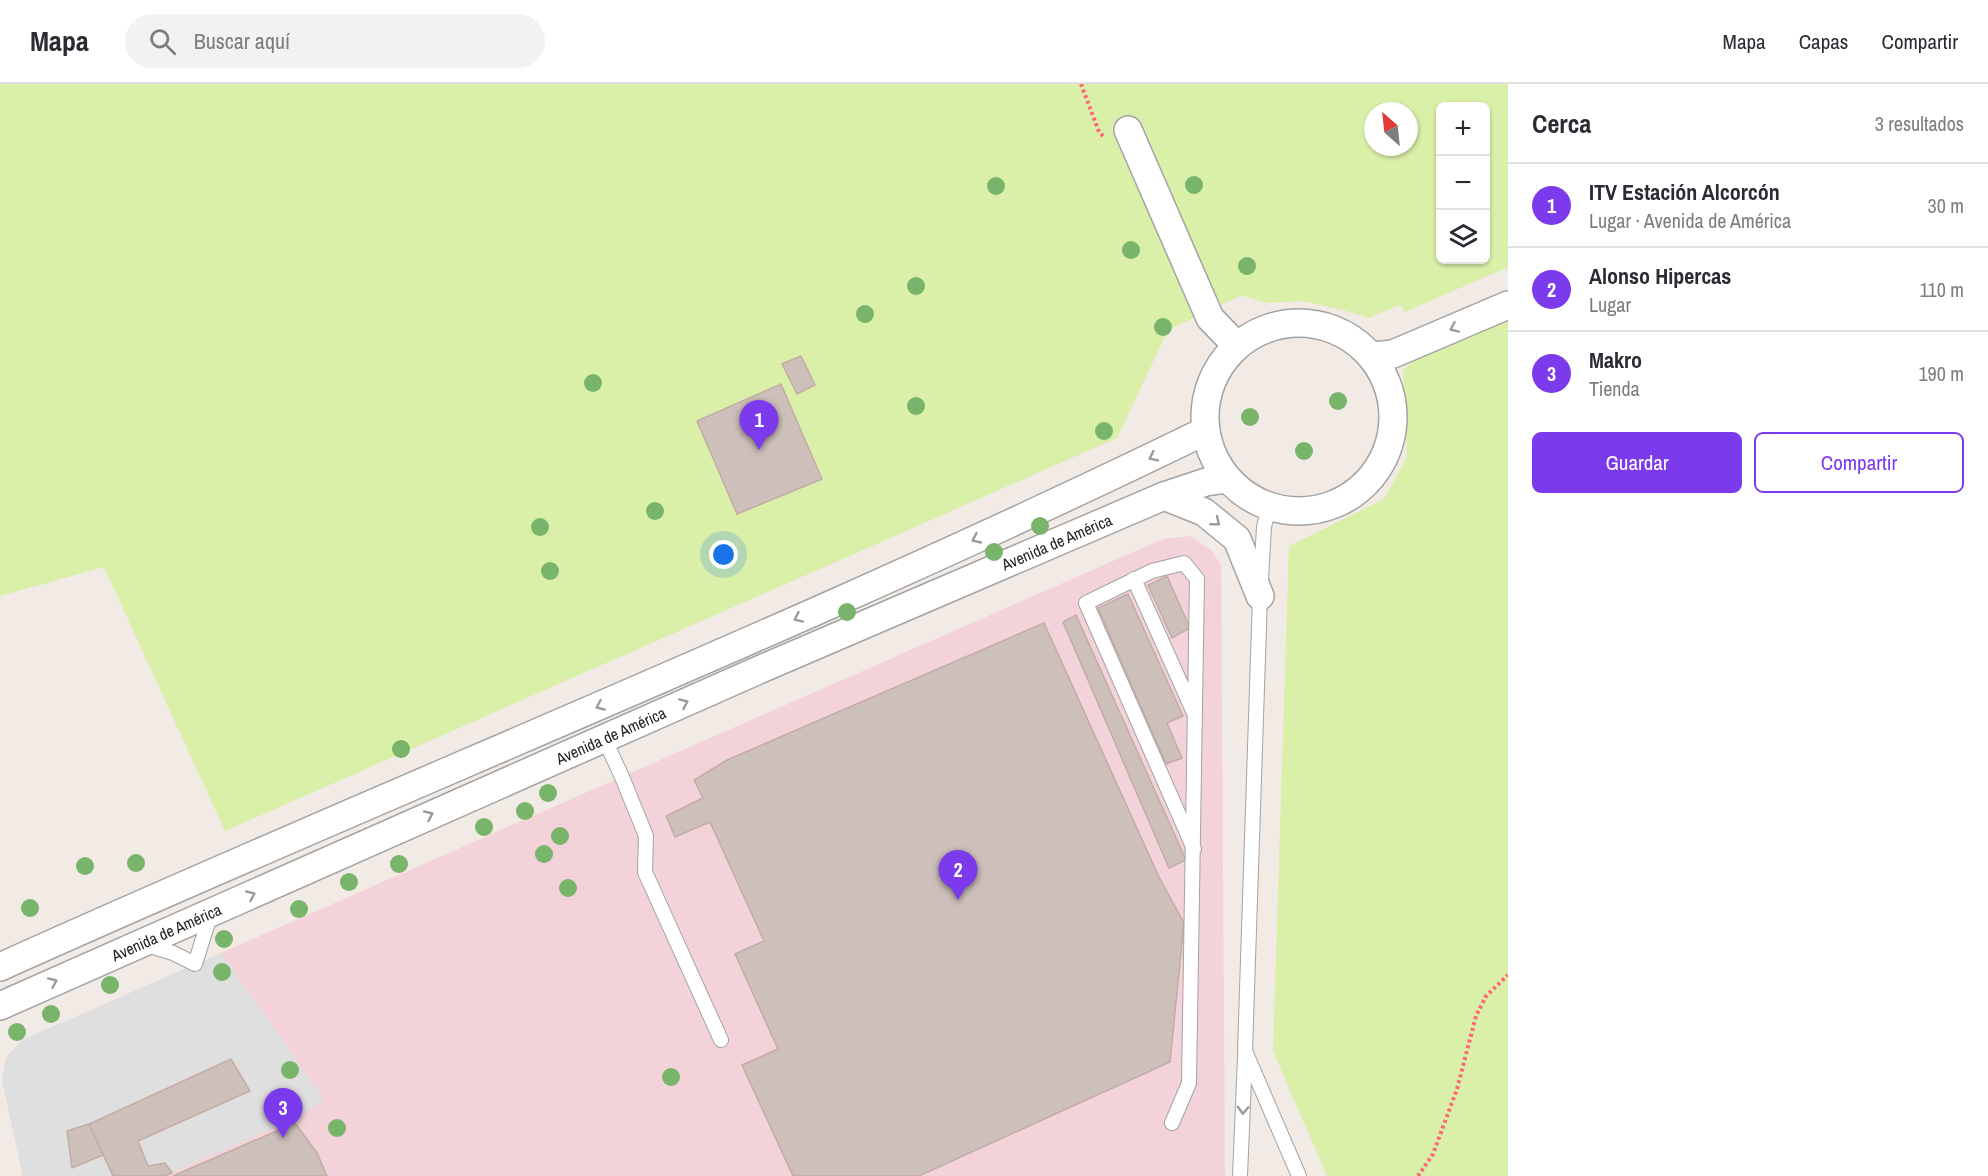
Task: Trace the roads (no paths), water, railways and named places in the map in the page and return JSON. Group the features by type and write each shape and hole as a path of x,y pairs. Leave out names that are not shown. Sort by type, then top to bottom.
{"street":[{"path":"1128,130 1210,318 1237,346"},
{"path":"1372,356 1393,354 1508,305"},
{"path":"1292,323 1322,325 1350,336 1372,356 1388,382 1395,412 1391,442 1378,470 1357,492 1330,507 1299,512 1269,507 1246,496 1227,479 1213,456 1205,431 1206,399 1217,370 1237,346 1262,330 1292,323"},
{"name":"Avenida de América","path":"0,967 881,582 1113,476 1205,431"},
{"name":"Avenida de América","path":"0,1006 604,738 1164,496 1206,482 1227,479"},
{"path":"1164,496 1204,512 1237,539 1260,596"}],"lane":[{"path":"1240,1176 1260,596 1264,527 1269,507"},
{"path":"1172,1123 1189,1083 1194,849 1197,579 1184,563 1152,571 1086,603 1194,849"},
{"path":"1134,579 1196,718"},
{"path":"604,738 646,836 645,872 721,1041"},
{"path":"142,943 173,953 195,964 211,913"},
{"path":"1245,1051 1299,1176"}],"place":[{"name":"ITV Estación Alcorcón","path":"759,450"},
{"name":"Alonso Hipercas","path":"958,900"},
{"name":"Makro","path":"283,1138"}]}
